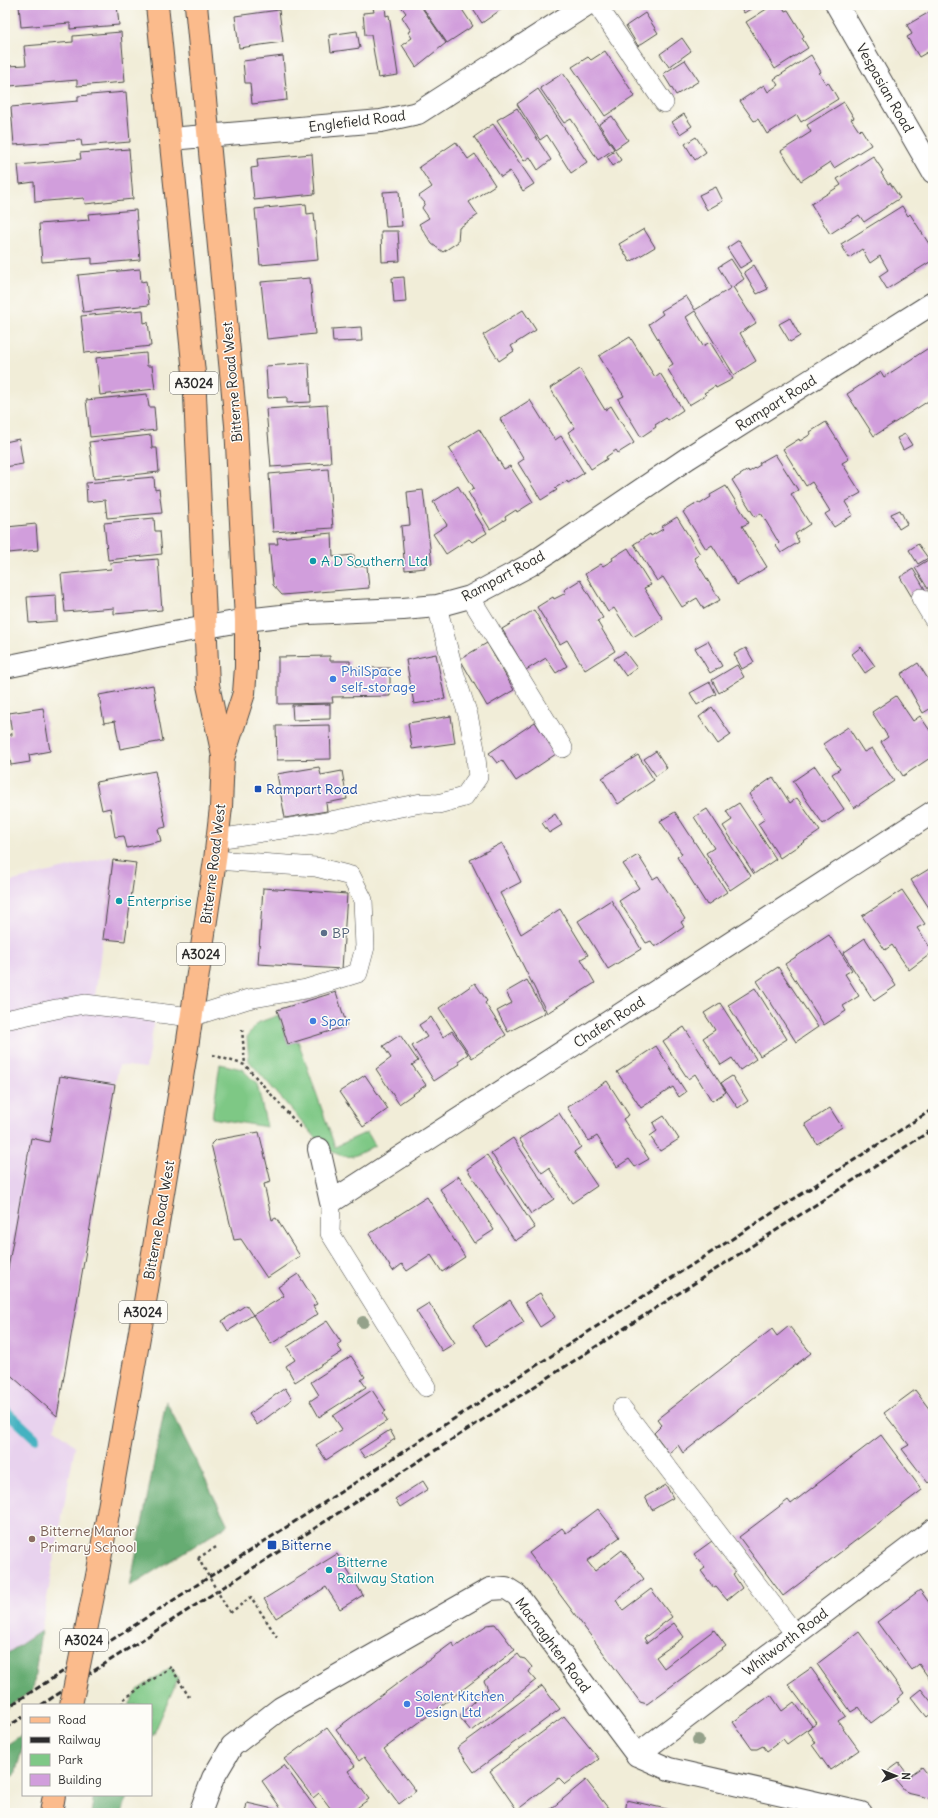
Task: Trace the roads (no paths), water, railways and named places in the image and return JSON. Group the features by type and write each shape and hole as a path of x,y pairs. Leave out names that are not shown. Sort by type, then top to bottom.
{"main road":[{"name":"Bitterne Road West","path":"156,5 194,373 208,685 224,756"},
{"name":"Bitterne Road West","path":"71,1704 97,1576 141,1328 187,1048 215,860 221,807 224,756 244,693 246,667 246,620 236,425 210,136 196,5"},
{"path":"51,1813 54,1796"}],"street":[{"name":"Englefield Road","path":"170,139 381,121 418,113 586,5"},
{"name":"Vespasian Road","path":"837,5 933,172"},
{"name":"Rampart Road","path":"5,667 157,636 246,620 308,613 437,606 470,597 530,565 688,458 933,303"},
{"name":"Chafen Road","path":"331,1202 933,812"},
{"path":"319,1149 331,1202"},
{"name":"Whitworth Road","path":"637,1756 933,1530"},
{"name":"Macnaghten Road","path":"200,1813 213,1778 232,1746 281,1708 490,1589 506,1588 517,1595 637,1756"},
{"path":"637,1756 669,1769 861,1813"}],"lane":[{"path":"597,5 664,103"},
{"path":"470,597 563,748"},
{"path":"921,598 933,618"},
{"path":"217,838 315,824 421,803 438,804 464,797 478,777 475,749 468,715 454,672 437,606"},
{"path":"5,1020 85,1004 191,1018 241,1002 306,989 358,973 365,947 363,900 351,876 316,867 215,860"},
{"path":"331,1202 330,1233 426,1386"},
{"path":"622,1408 795,1634"}],"waterway":[{"path":"5,1410 35,1438"}],"railway":[{"path":"5,1709 933,1109"},
{"path":"43,1704 933,1129"},
{"path":"5,1728 22,1718"}],"place":[{"name":"A D Southern Ltd","path":"313,561"},
{"name":"PhilSpace self-storage","path":"333,679"},
{"name":"Rampart Road","path":"258,789"},
{"name":"Enterprise","path":"119,901"},
{"name":"BP","path":"324,933"},
{"name":"Spar","path":"313,1021"},
{"name":"Bitterne Manor Primary School","path":"32,1539"},
{"name":"Bitterne","path":"272,1545"},
{"name":"Bitterne Railway Station","path":"329,1570"},
{"name":"Solent Kitchen Design Ltd","path":"407,1704"}]}
